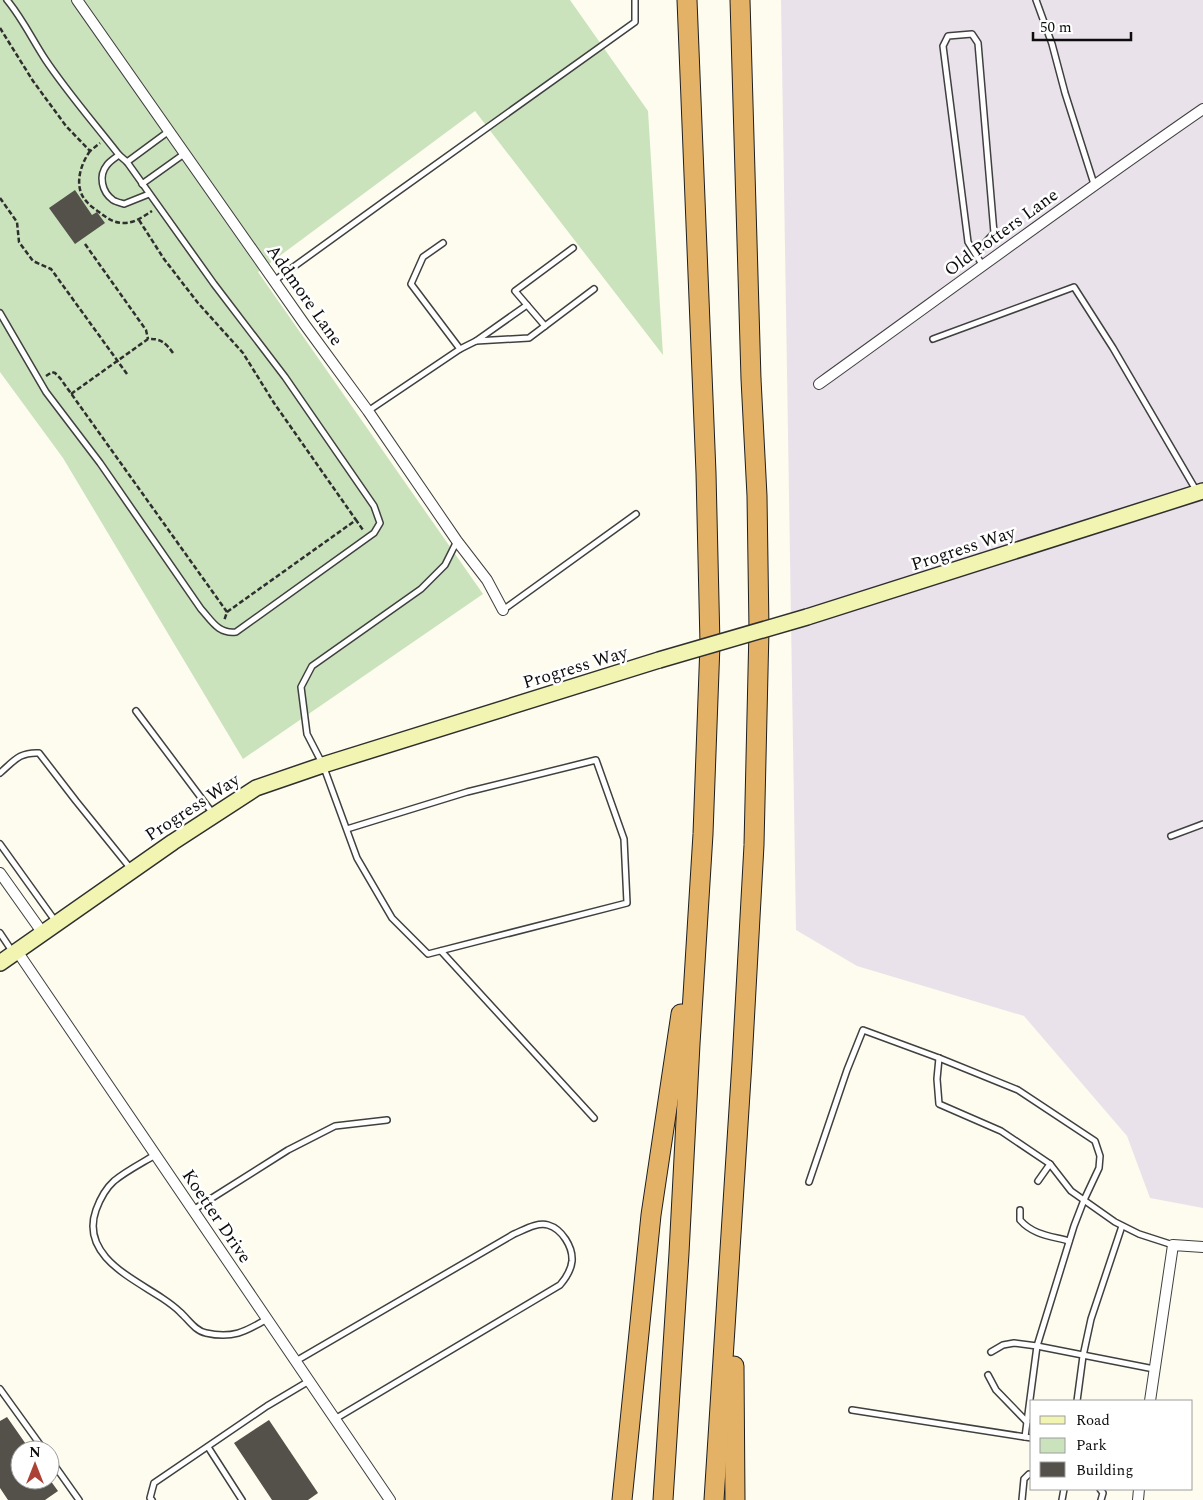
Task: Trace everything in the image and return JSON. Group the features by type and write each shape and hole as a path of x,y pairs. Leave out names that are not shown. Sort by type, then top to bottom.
{"highway":[{"path":"662,1500 679,1252 703,834 710,608 688,0"},
{"path":"714,1500 754,846 759,629 740,0"},
{"path":"622,1500 651,1215 700,887"},
{"path":"734,1187 734,1500"}],"street":[{"name":"Addmore Lane","path":"77,0 274,281 368,411 457,542 487,580 503,610"},
{"name":"Old Potters Lane","path":"819,384 1094,184 1203,109"},
{"name":"Progress Way","path":"0,963 131,870 256,788 323,765 659,660 807,617 1200,492"},
{"path":"0,873 42,932"},
{"name":"Koetter Drive","path":"15,952 390,1500"},
{"path":"1150,1400 1173,1245 1203,1248"}],"lane":[{"path":"0,313 46,392 100,464 201,608 221,630 227,633 236,632 374,533 380,523 374,506 286,377 214,284 127,162 106,139 46,60 16,11 7,0"},
{"path":"274,281 635,22 635,0"},
{"path":"1036,0 1052,44 1065,94 1094,184"},
{"path":"976,253 994,233 978,43 972,34 948,36 943,46 968,242 983,266"},
{"path":"127,162 169,130"},
{"path":"142,184 185,153"},
{"path":"119,155 106,166 101,177 106,193 114,200 124,204 149,194"},
{"path":"443,243 423,257 411,284 460,349"},
{"path":"545,326 515,291 573,248"},
{"path":"933,339 1074,287 1200,492"},
{"path":"476,341 529,338 594,289"},
{"path":"368,411 460,349 476,341 527,305"},
{"path":"503,610 636,514"},
{"path":"347,829 467,792 596,760 624,839 627,903 428,954 392,918 357,858 323,765 307,734 301,687 312,666 422,589 445,565 457,542"},
{"path":"136,711 214,815"},
{"path":"0,774 20,755 39,753 131,870"},
{"path":"1171,836 1203,824"},
{"path":"0,844 57,922"},
{"path":"0,933 15,952"},
{"path":"441,951 594,1118"},
{"path":"809,1182 847,1070 863,1030 1018,1090 1096,1142 1100,1156 1099,1168 1084,1200 1069,1241 1037,1346 1025,1437"},
{"path":"939,1058 937,1079 939,1104 1001,1131 1050,1164 1071,1191 1115,1222 1139,1234 1173,1245"},
{"path":"193,1210 288,1150 334,1126 387,1120"},
{"path":"155,1155 113,1181 102,1196 95,1214 92,1232 100,1252 138,1284 169,1302 191,1324 204,1333 225,1335 244,1332 267,1319"},
{"path":"1038,1181 1050,1164"},
{"path":"1020,1210 1020,1220 1027,1228 1069,1241"},
{"path":"295,1361 514,1234 535,1226 547,1225 558,1230 565,1238 572,1260 566,1279 560,1285 335,1419"},
{"path":"1076,1400 1091,1319 1122,1226"},
{"path":"991,1352 1003,1345 1014,1343 1154,1370"},
{"path":"988,1375 996,1390 1026,1422"},
{"path":"152,1500 150,1498 154,1483 267,1406 309,1382"},
{"path":"0,1388 37,1440"},
{"path":"852,1410 1030,1438"},
{"path":"208,1447 242,1500"},
{"path":"60,1473 79,1500"},
{"path":"1022,1500 1024,1479 1030,1474"}],"path":[{"path":"0,28 33,81 66,126 90,151 106,139"},
{"path":"0,198 17,222 19,242 33,261 51,269 128,374"},
{"path":"139,220 164,258 198,303 243,353 274,403 368,537"},
{"path":"85,244 146,330 148,339"},
{"path":"71,394 148,339 155,339 166,343 173,353"},
{"path":"45,377 52,372 55,373 227,612"},
{"path":"221,630 227,612 356,520"}],"shaded area":[{"path":"781,0 1203,0 1203,1208 1150,1198 1127,1136 1024,1016 857,966 796,930"}],"green space":[{"path":"0,0 570,0 648,111 663,355 475,111 258,272 483,594 243,759 63,458 0,372"}],"building":[{"path":"75,190 92,215 97,212 105,223 75,244 49,208"},
{"path":"7,1417 23,1440 10,1440 10,1490 57,1490 45,1500 8,1500 0,1488 0,1421"},
{"path":"269,1420 318,1493 308,1500 272,1500 234,1443"}]}
